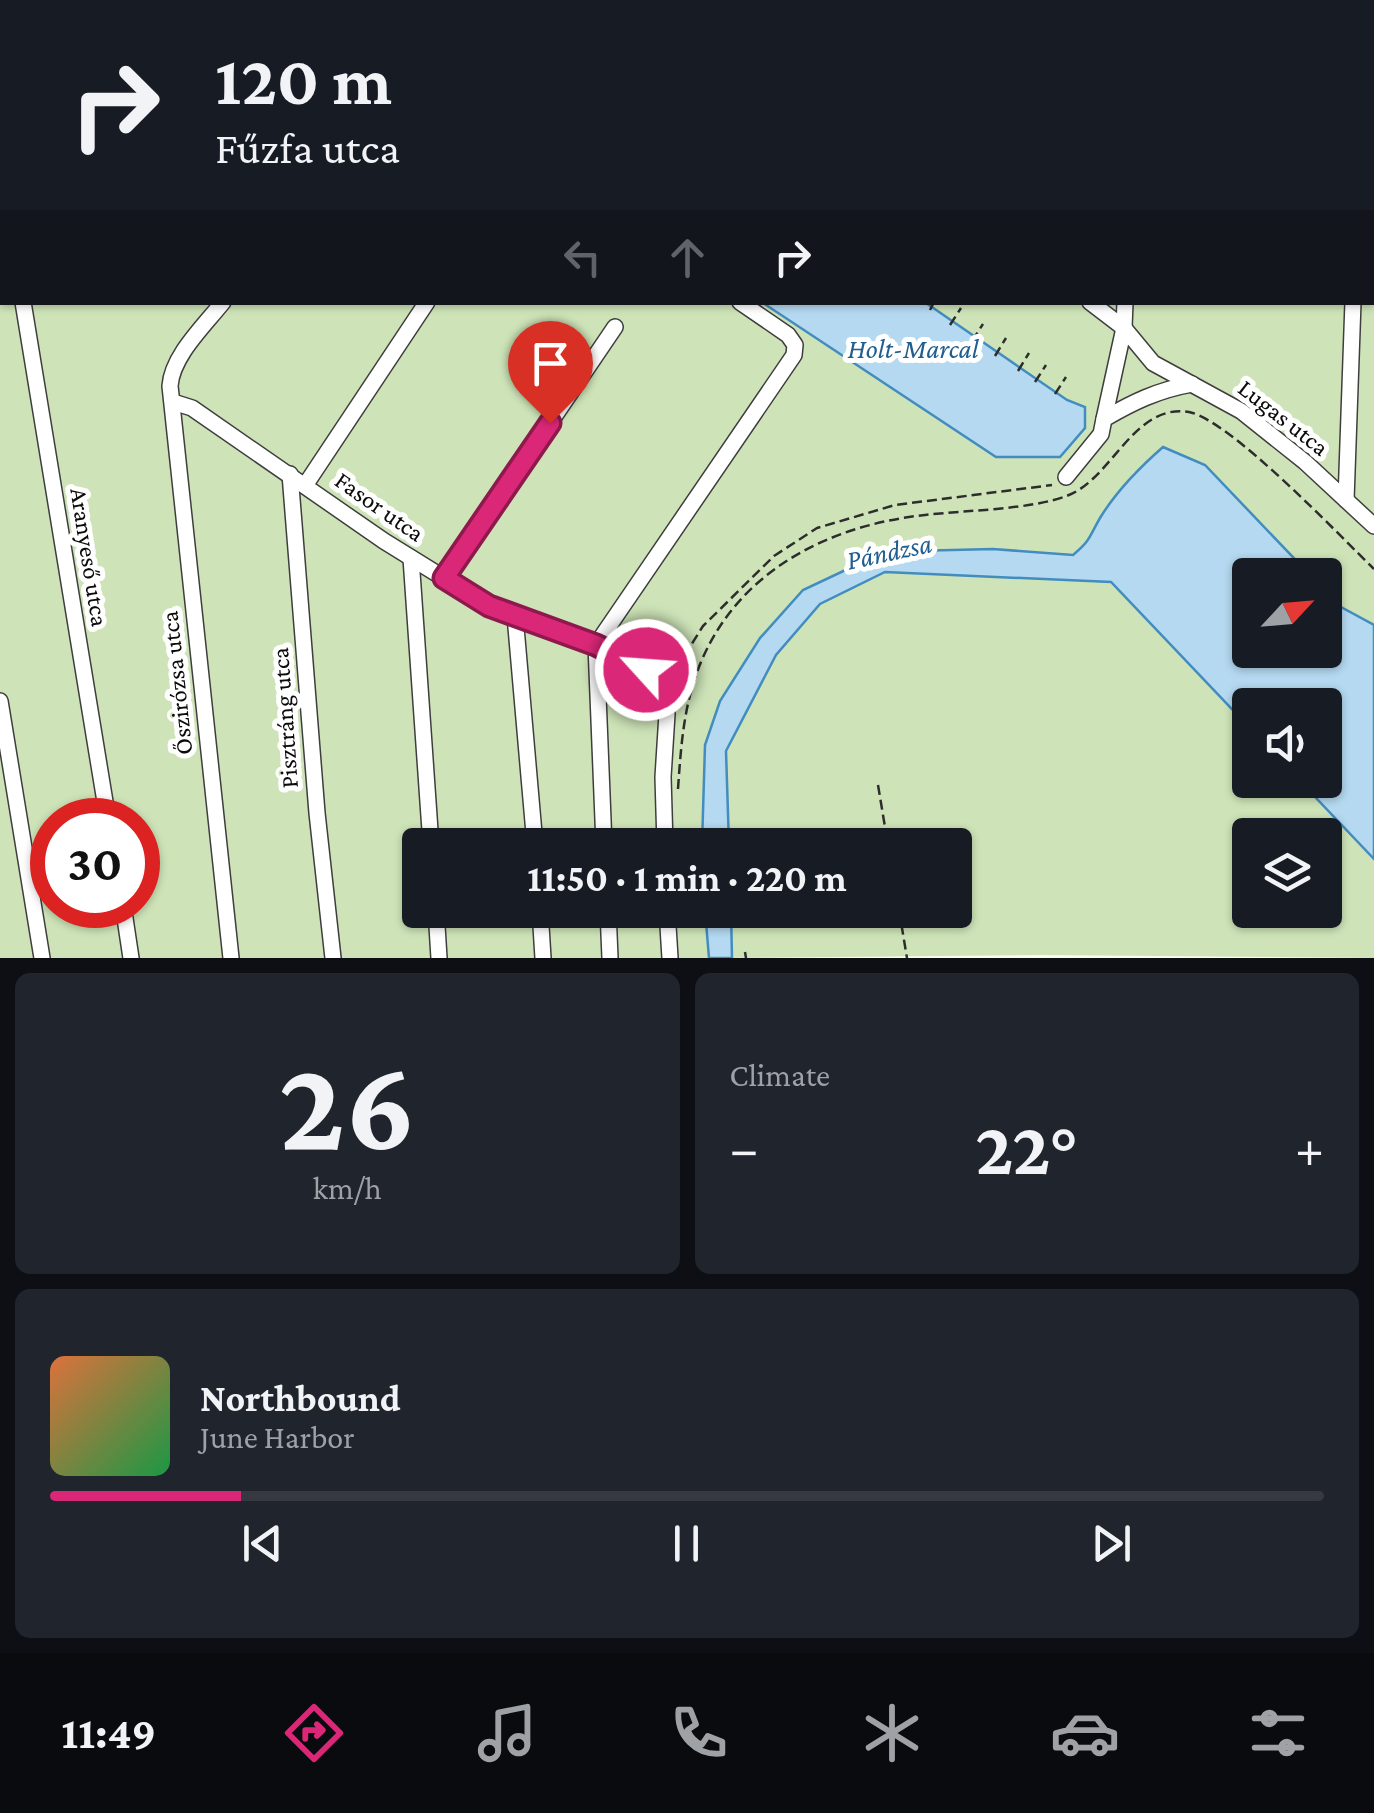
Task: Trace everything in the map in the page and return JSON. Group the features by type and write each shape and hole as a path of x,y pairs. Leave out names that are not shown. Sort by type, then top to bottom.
{"street":[{"name":"Aranyeső utca","path":"23,305 104,798"},
{"name":"Őszirózsa utca","path":"220,305 171,375 231,958"},
{"path":"306,484 425,305"},
{"path":"603,828 596,645 794,355 795,345 788,335 744,305"},
{"path":"1094,305 1124,328"},
{"path":"1066,477 1101,434 1124,328 1125,305"},
{"path":"1346,500 1353,305"},
{"path":"444,578 616,327"},
{"name":"Lugas utca","path":"1124,328 1153,363 1241,412 1305,462 1374,526"},
{"path":"1104,419 1151,394 1192,384"},
{"name":"Fasor utca","path":"173,402 192,408 411,558 489,606 596,645 646,670 664,696"},
{"name":"Pisztráng utca","path":"290,474 317,813 333,958"},
{"path":"411,558 430,828"},
{"path":"515,616 534,828"},
{"path":"664,696 665,828"},
{"path":"0,701 42,958"},
{"path":"126,928 131,958"},
{"path":"437,928 439,958"},
{"path":"541,928 543,958"},
{"path":"609,928 610,958"},
{"path":"668,928 670,958"}],"path":[{"path":"930,310 932,305"},
{"path":"950,326 961,308"},
{"path":"972,341 983,324"},
{"path":"995,356 1006,338"},
{"path":"1018,371 1029,353"},
{"path":"1035,382 1046,365"},
{"path":"1055,394 1066,377"},
{"path":"678,787 685,716 709,645 754,588 789,557 845,531 885,521 1006,508 1068,496 1087,484 1162,414 1187,412 1213,422 1268,467 1374,569"},
{"path":"664,696 703,626 791,542 817,528 895,505 1018,492 1055,485 1066,477"},
{"path":"878,785 885,828"},
{"path":"902,928 907,958"},
{"path":"745,952 746,958"}],"green space":[{"path":"0,305 766,305 996,457 1060,457 1085,407 1067,400 929,305 1374,305 1374,625 1342,608 1342,558 1294,558 1205,465 1134,472 1098,527 1073,555 993,549 911,551 803,590 705,745 703,828 402,828 402,928 706,928 709,958 0,958"},
{"path":"885,572 1112,582 1232,709 1232,798 1316,798 1335,818 1232,818 1232,928 1342,928 1342,825 1374,859 1374,958 732,958 731,928 972,928 972,828 728,828 726,751 776,655 820,604"}],"water":[{"name":"Holt-Marcal","path":"766,305 929,305 1067,400 1085,407 1085,428 1060,457 996,457"},
{"path":"1163,447 1205,465 1294,558 1232,558 1232,668 1342,668 1342,608 1374,625 1374,859 1342,825 1342,818 1335,818 1316,798 1342,798 1342,688 1232,688 1232,709 1111,582 885,572 820,604 776,655 726,751 728,828 703,828 705,745 720,701 760,638 803,590 854,566 911,551 993,549 1073,555 1087,542 1107,508"},
{"path":"706,928 731,928 732,958 709,958"}],"route":[{"path":"550,423 444,578 489,606 596,645 646,670"}],"water label":[{"name":"Pándzsa","path":"889,551"}]}
